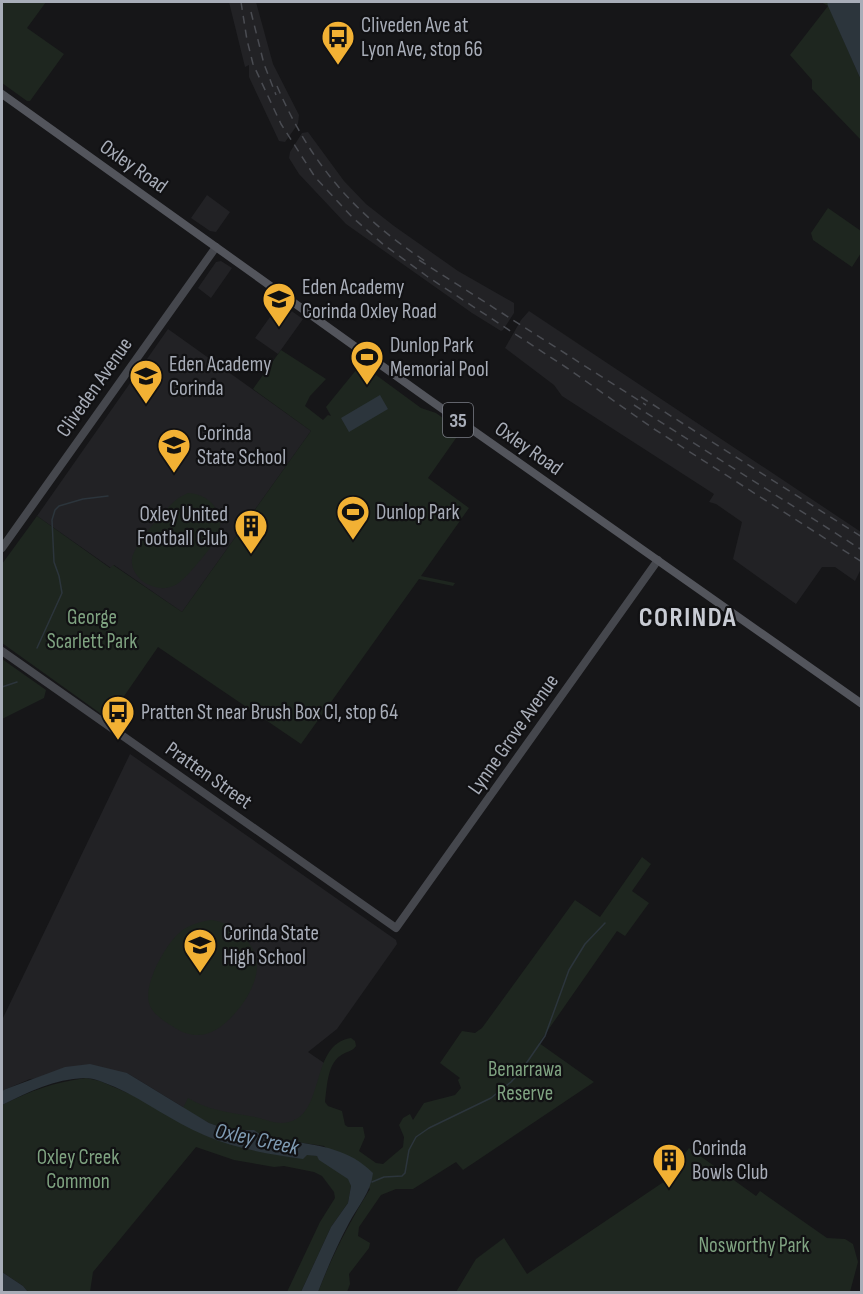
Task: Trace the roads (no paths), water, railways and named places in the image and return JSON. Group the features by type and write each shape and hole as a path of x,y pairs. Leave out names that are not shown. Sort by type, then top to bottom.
{"main road":[{"name":"Oxley Road","path":"2,94 861,704"}],"street":[{"name":"Cliveden Avenue","path":"2,548 216,247"},
{"name":"Lynne Grove Avenue","path":"396,928 658,560"},
{"name":"Pratten Street","path":"2,651 396,928"}],"water":[{"path":"827,2 861,2 861,80 828,6"},
{"path":"380,395 388,409 349,432 341,418"},
{"name":"Oxley Creek","path":"90,1064 127,1073 209,1123 241,1134 246,1130 254,1130 271,1138 335,1150 364,1165 373,1173 367,1193 340,1240 318,1292 301,1292 331,1227 348,1203 351,1186 348,1179 319,1160 317,1156 307,1155 303,1159 216,1140 181,1124 104,1082 92,1079 73,1079 52,1084 2,1105 2,1091 6,1089 65,1067"},
{"path":"2,1272 23,1286 28,1292 2,1292"}],"waterway":[{"path":"37,648 62,593 54,562 52,520 55,510 59,506 83,499 108,496"},
{"path":"2,687 17,682"},
{"path":"372,1182 384,1177 402,1176 405,1173 409,1150 416,1137 429,1128 491,1098 521,1071 545,1036 569,970 585,944 605,923"}],"railway":[{"path":"241,2 253,64 281,124 315,177 352,217 384,245 428,277 567,368 654,429 862,562"},
{"path":"251,12 264,64 276,95"},
{"path":"277,86 305,140 338,186 379,227 428,263"},
{"path":"419,260 646,405"},
{"path":"641,397 862,537"},
{"path":"634,405 862,550"}],"place":[{"name":"Cliveden Ave at Lyon Ave, stop 66","path":"338,66"},
{"name":"Eden Academy Corinda Oxley Road","path":"279,328"},
{"name":"Dunlop Park Memorial Pool","path":"367,386"},
{"name":"Eden Academy Corinda","path":"146,405"},
{"name":"Corinda State School","path":"174,474"},
{"name":"Dunlop Park","path":"353,541"},
{"name":"Oxley United Football Club","path":"251,555"},
{"name":"Pratten St near Brush Box Cl, stop 64","path":"118,741"},
{"name":"Corinda State High School","path":"200,974"},
{"name":"Corinda Bowls Club","path":"669,1189"}],"district":[{"name":"CORINDA","path":"688,617"}],"park label":[{"name":"George Scarlett Park","path":"92,629"},
{"name":"Benarrawa Reserve","path":"525,1081"},
{"name":"Oxley Creek Common","path":"78,1169"},
{"name":"Nosworthy Park","path":"754,1245"}]}
